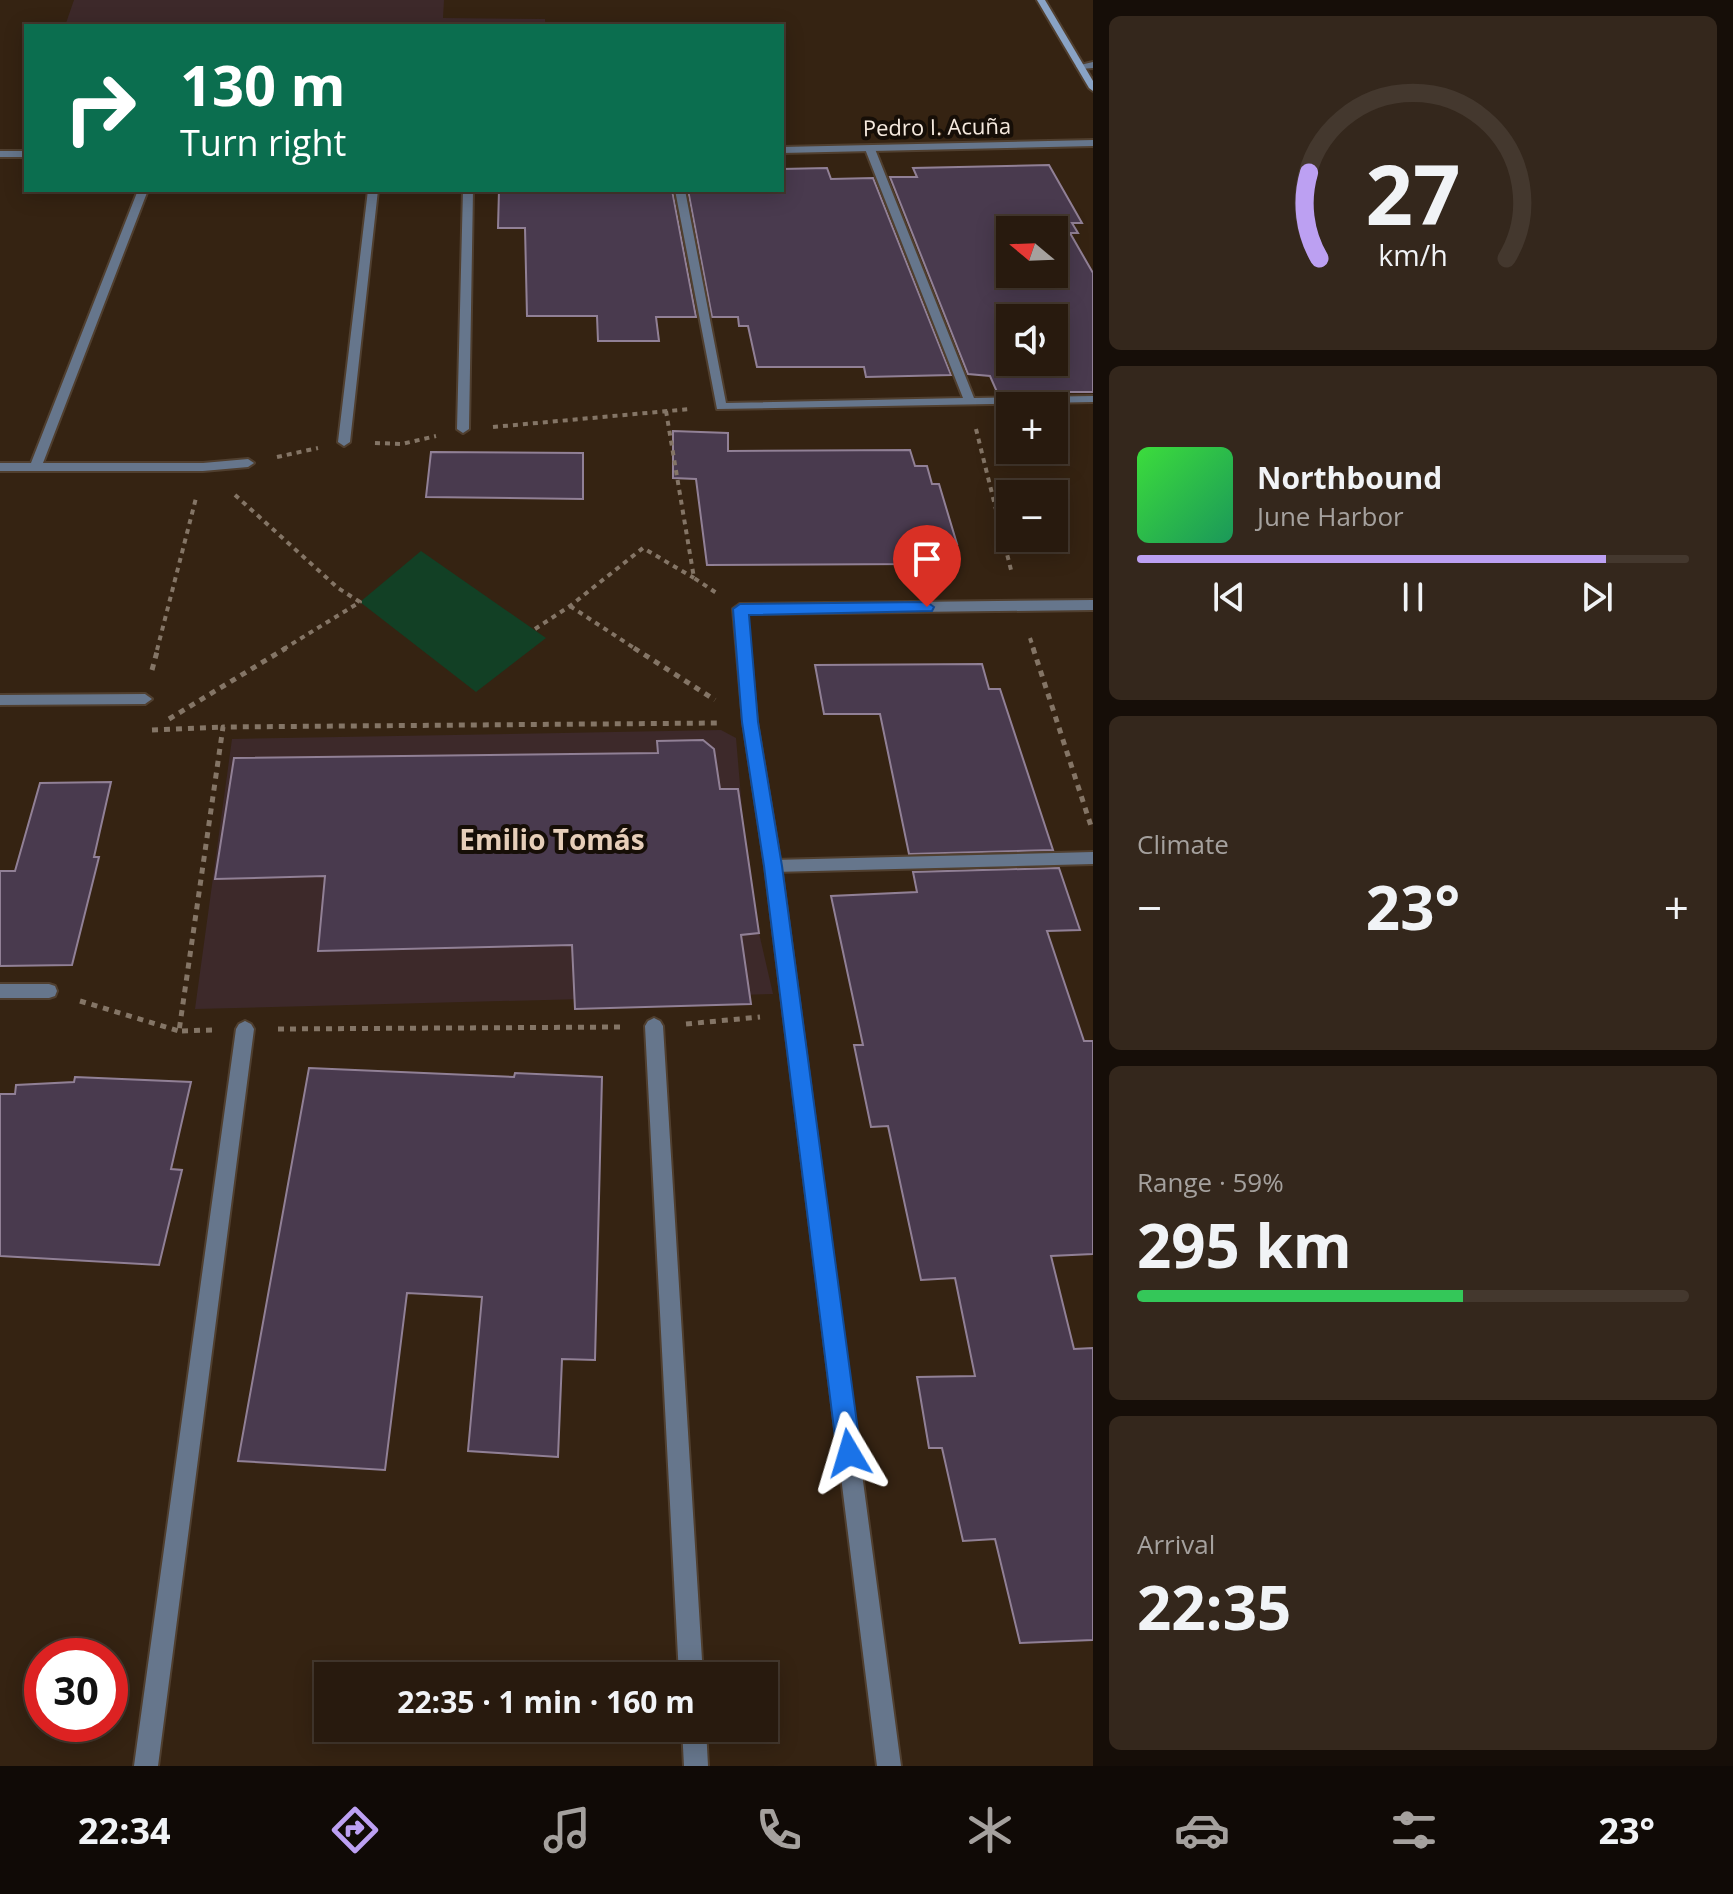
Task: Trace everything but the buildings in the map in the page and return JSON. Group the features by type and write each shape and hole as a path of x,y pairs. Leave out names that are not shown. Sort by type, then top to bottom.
{"main road":[{"path":"1041,0 1093,88"}],"street":[{"path":"1080,66 1093,65"},
{"name":"Pedro I. Acuña","path":"784,150 1093,143"},
{"path":"870,149 969,400"},
{"path":"0,154 24,154"},
{"path":"36,466 142,192"},
{"path":"344,442 373,192"},
{"path":"463,429 468,192"},
{"path":"680,192 721,407 1093,399"},
{"path":"0,467 203,467 248,463"},
{"path":"889,1766 793,1014 750,722 740,609 1093,605"},
{"path":"0,700 145,699"},
{"path":"773,866 1093,858"},
{"path":"0,991 49,991"},
{"path":"654,1026 690,1662"},
{"path":"146,1766 245,1029"},
{"path":"695,1742 696,1766"}],"path":[{"path":"248,463 344,442 402,444 463,429 721,407"},
{"path":"666,411 694,578"},
{"path":"145,699 203,467 338,588 360,602 151,730 750,722"},
{"path":"535,629 570,606 643,548 740,609"},
{"path":"570,606 750,722"},
{"path":"179,1031 223,727"},
{"path":"49,991 179,1031 654,1026 793,1014"}],"shaded area":[{"path":"74,0 444,0 443,18 545,19 545,24 66,24"},
{"path":"721,730 736,738 744,832 759,933 773,994 195,1009 232,739"}],"green space":[{"path":"421,551 546,638 476,692 360,602"}],"district":[{"name":"Emilio Tomás","path":"552,840"}],"route":[{"path":"849,1453 773,866 750,722 740,609 927,607"}]}
